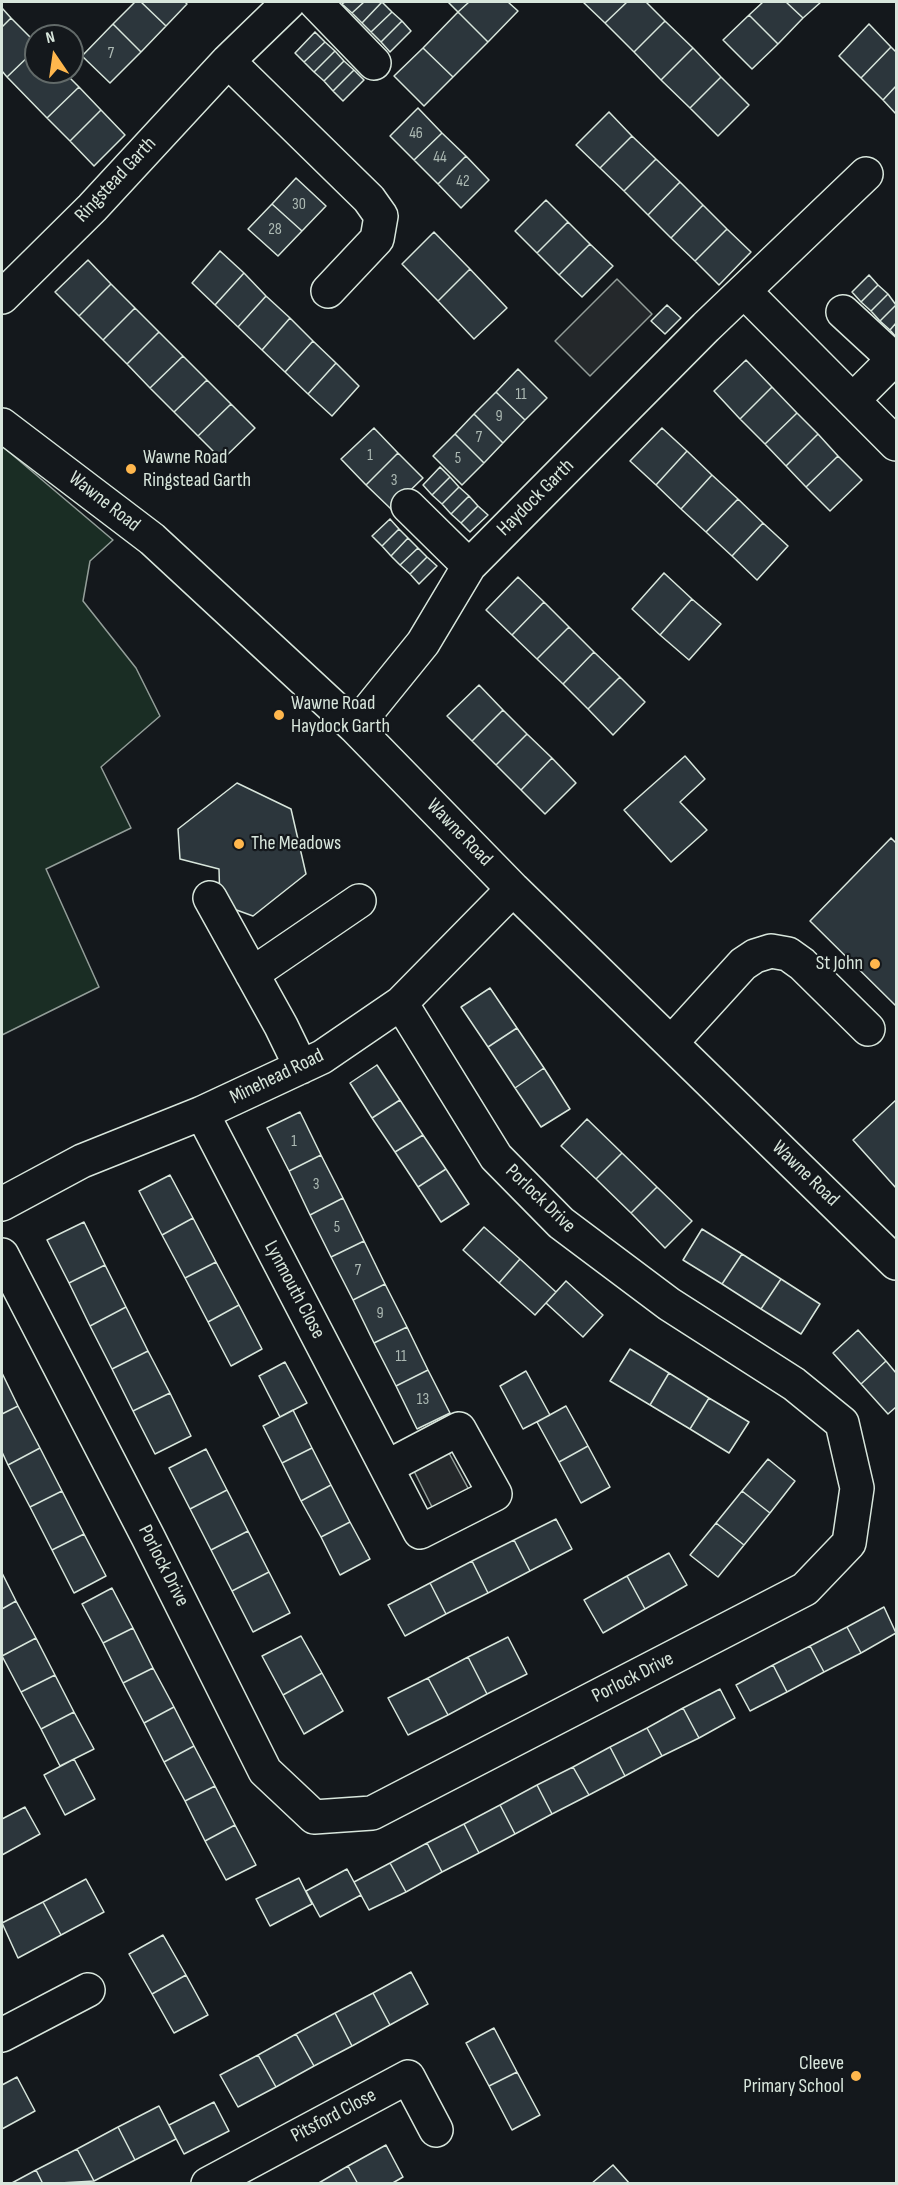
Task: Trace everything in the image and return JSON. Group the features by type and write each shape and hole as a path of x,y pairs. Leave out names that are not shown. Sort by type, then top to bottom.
{"street":[{"name":"Ringstead Garth","path":"2,297 92,208 228,61 289,2"},
{"path":"315,2 374,63"},
{"path":"228,61 369,199 381,216 376,239 328,291"},
{"name":"Haydock Garth","path":"355,727 423,643 470,566 744,291 866,174"},
{"path":"744,291 897,444"},
{"path":"843,312 895,360 853,400"},
{"name":"Wawne Road","path":"2,425 152,539 355,727 513,889 897,1263"},
{"path":"408,506 470,566"},
{"name":"Minehead Road","path":"2,1204 82,1161 202,1113 322,1057 400,1003 513,889"},
{"path":"210,898 301,1067"},
{"path":"252,974 359,902"},
{"path":"671,1042 743,964 755,956 771,951 788,954 802,964 868,1029"},
{"name":"Porlock Drive","path":"2,1255 148,1537 265,1771 314,1817 372,1813 805,1589 849,1543 857,1488 842,1423 795,1384 669,1304 561,1223 496,1157 400,1003"},
{"name":"Lynmouth Close","path":"202,1113 387,1467"},
{"path":"2,2035 88,1990"},
{"name":"Pitsford Close","path":"208,2184 408,2077 436,2130"}],"green space":[{"path":"2,446 113,540 90,561 83,601 136,668 160,716 101,767 131,828 46,869 99,987 2,1035"}],"shaded area":[{"path":"617,279 652,314 590,376 555,341"},
{"path":"449,1453 469,1490 433,1509 414,1471"}],"building":[{"path":"135,2 141,2 166,26 141,52 113,24"},
{"path":"141,2 185,2 187,4 166,26"},
{"path":"364,2 352,13 342,4"},
{"path":"364,2 382,2 362,23 352,13"},
{"path":"382,2 392,12 371,32 362,23"},
{"path":"448,2 469,2 458,12"},
{"path":"469,2 508,2 518,11 488,42 458,12"},
{"path":"583,2 627,2 605,23"},
{"path":"627,2 646,2 665,21 634,52 605,23"},
{"path":"763,2 786,2 803,18 778,44 749,15"},
{"path":"786,2 821,2 803,18"},
{"path":"2,8 11,18 2,27"},
{"path":"392,12 402,21 381,42 371,32"},
{"path":"458,12 488,42 453,77 423,48"},
{"path":"749,15 778,44 752,69 723,40"},
{"path":"11,18 24,31 24,61 7,77 2,71 2,27"},
{"path":"402,21 411,31 390,52 381,42"},
{"path":"665,21 693,48 661,80 634,52"},
{"path":"113,24 141,52 110,83 84,58 84,54"},
{"path":"869,24 891,47 861,78 839,56"},
{"path":"315,32 325,42 304,62 295,53"},
{"path":"325,42 335,51 314,72 304,62"},
{"path":"891,47 896,52 896,86 883,100 861,78"},
{"path":"423,48 453,77 424,106 394,76"},
{"path":"693,48 721,77 690,108 661,80"},
{"path":"335,51 344,61 324,81 314,72"},
{"path":"24,61 24,84 76,84 79,87 47,118 7,77"},
{"path":"344,61 354,70 333,91 324,81"},
{"path":"354,70 364,80 343,101 333,91"},
{"path":"721,77 749,105 718,136 690,108"},
{"path":"896,86 896,114 883,100"},
{"path":"79,87 101,110 70,141 47,118"},
{"path":"418,108 442,133 414,160 390,136"},
{"path":"101,110 125,135 94,166 70,141"},
{"path":"609,112 632,136 600,168 576,145"},
{"path":"442,133 466,156 438,184 414,160"},
{"path":"632,136 656,159 624,191 600,168"},
{"path":"466,156 489,180 461,208 438,184"},
{"path":"656,159 680,182 648,215 624,191"},
{"path":"296,178 326,206 302,231 272,204"},
{"path":"680,182 703,205 671,238 648,215"},
{"path":"546,200 568,222 537,253 515,231"},
{"path":"272,204 302,231 278,256 248,229"},
{"path":"703,205 727,229 695,261 671,238"},
{"path":"568,222 590,244 559,275 537,253"},
{"path":"727,229 751,252 719,285 695,261"},
{"path":"434,232 470,269 438,301 402,264"},
{"path":"590,244 613,266 582,297 559,275"},
{"path":"220,251 244,273 215,305 192,283"},
{"path":"88,260 111,284 79,316 55,292"},
{"path":"470,269 507,308 474,339 438,301"},
{"path":"244,273 266,296 238,327 215,305"},
{"path":"869,275 878,285 861,302 852,292"},
{"path":"111,284 135,308 103,340 79,316"},
{"path":"878,285 888,294 871,311 861,302"},
{"path":"888,294 896,305 880,321 871,311"},
{"path":"266,296 290,318 262,350 238,327"},
{"path":"667,305 681,318 665,334 651,321"},
{"path":"896,305 896,323 890,330 880,321"},
{"path":"135,308 159,332 127,364 103,340"},
{"path":"290,318 313,341 285,372 262,350"},
{"path":"896,323 896,337 890,330"},
{"path":"159,332 183,356 150,388 127,364"},
{"path":"313,341 336,363 308,394 285,372"},
{"path":"183,356 207,380 174,412 150,388"},
{"path":"746,360 772,387 740,419 714,391"},
{"path":"336,363 359,386 332,416 308,394"},
{"path":"518,369 547,398 525,420 496,392"},
{"path":"207,380 231,404 198,436 174,412"},
{"path":"772,387 797,413 765,444 740,419"},
{"path":"496,392 525,420 503,443 474,414"},
{"path":"231,404 255,428 222,460 198,436"},
{"path":"797,413 818,434 786,466 765,444"},
{"path":"474,414 503,443 484,463 455,434"},
{"path":"374,428 398,453 366,485 341,459"},
{"path":"662,428 687,451 656,485 630,461"},
{"path":"455,434 484,463 462,485 433,456"},
{"path":"818,434 838,456 806,487 786,466"},
{"path":"687,451 712,475 681,509 656,485"},
{"path":"398,453 423,478 391,509 366,485"},
{"path":"838,456 862,480 830,511 806,487"},
{"path":"440,467 450,477 432,495 423,485"},
{"path":"712,475 738,499 706,532 681,509"},
{"path":"450,477 459,487 442,504 432,495"},
{"path":"459,487 469,496 451,514 442,504"},
{"path":"469,496 478,506 461,523 451,514"},
{"path":"738,499 763,523 732,556 706,532"},
{"path":"478,506 488,515 470,532 461,523"},
{"path":"390,519 399,529 382,546 372,536"},
{"path":"763,523 788,546 757,580 732,556"},
{"path":"399,529 408,538 391,556 382,546"},
{"path":"408,538 418,548 400,565 391,556"},
{"path":"418,548 427,557 410,574 400,565"},
{"path":"427,557 437,566 419,584 410,574"},
{"path":"664,573 692,599 660,635 632,609"},
{"path":"518,577 544,602 512,635 486,610"},
{"path":"692,599 721,624 689,660 660,635"},
{"path":"544,602 569,627 537,659 512,635"},
{"path":"569,627 594,652 563,684 537,659"},
{"path":"594,652 620,677 588,709 563,684"},
{"path":"620,677 645,702 613,735 588,709"},
{"path":"479,685 503,710 472,741 447,716"},
{"path":"503,710 527,734 496,765 472,741"},
{"path":"527,734 552,758 521,790 496,765"},
{"path":"685,756 705,779 680,802 707,830 671,862 624,810"},
{"path":"552,758 576,783 545,814 521,790"},
{"name":"The Meadows","path":"237,783 291,809 306,874 253,916 220,904 219,869 180,859 178,829"},
{"name":"St John","path":"891,838 896,843 896,1006 810,921"},
{"path":"490,988 517,1028 488,1047 461,1007"},
{"path":"517,1028 544,1068 515,1088 488,1047"},
{"path":"377,1065 400,1100 372,1118 350,1083"},
{"path":"544,1068 570,1109 541,1127 515,1088"},
{"path":"400,1100 423,1135 395,1152 372,1118"},
{"path":"896,1100 896,1188 853,1140"},
{"path":"300,1112 321,1155 289,1171 267,1128"},
{"path":"587,1119 622,1153 596,1179 561,1146"},
{"path":"423,1135 446,1169 418,1187 395,1152"},
{"path":"622,1153 657,1187 631,1213 596,1179"},
{"path":"321,1155 343,1198 310,1215 289,1171"},
{"path":"446,1169 469,1204 441,1222 418,1187"},
{"path":"170,1175 193,1218 162,1235 139,1191"},
{"path":"657,1187 692,1221 665,1248 631,1213"},
{"path":"343,1198 364,1241 331,1257 310,1215"},
{"path":"193,1218 216,1262 185,1278 162,1235"},
{"path":"84,1222 105,1265 69,1283 47,1240"},
{"path":"484,1227 520,1259 499,1283 463,1250"},
{"path":"702,1229 742,1254 722,1284 683,1260"},
{"path":"364,1241 385,1284 353,1300 331,1257"},
{"path":"742,1254 781,1279 761,1309 722,1284"},
{"path":"520,1259 556,1292 535,1315 499,1283"},
{"path":"216,1262 239,1305 208,1322 185,1278"},
{"path":"105,1265 126,1307 90,1326 69,1283"},
{"path":"781,1279 820,1304 801,1334 761,1309"},
{"path":"566,1281 603,1315 583,1337 546,1303"},
{"path":"385,1284 407,1327 374,1343 353,1300"},
{"path":"239,1305 262,1349 231,1366 208,1322"},
{"path":"126,1307 148,1351 112,1369 90,1326"},
{"path":"407,1327 428,1370 396,1386 374,1343"},
{"path":"858,1330 886,1361 861,1384 833,1353"},
{"path":"630,1349 669,1373 650,1405 610,1381"},
{"path":"148,1351 170,1393 133,1411 112,1369"},
{"path":"886,1361 896,1373 896,1407 888,1414 861,1384"},
{"path":"285,1362 307,1403 280,1417 259,1376"},
{"path":"428,1370 450,1413 417,1429 396,1386"},
{"path":"526,1371 550,1415 523,1429 500,1386"},
{"path":"2,1373 18,1406 2,1414"},
{"path":"669,1373 709,1398 690,1429 650,1405"},
{"path":"170,1393 191,1436 155,1454 133,1411"},
{"path":"709,1398 749,1422 729,1453 690,1429"},
{"path":"18,1406 40,1448 8,1465 2,1452 2,1414"},
{"path":"566,1406 588,1446 559,1462 537,1422"},
{"path":"293,1410 312,1448 282,1463 263,1426"},
{"path":"588,1446 610,1487 581,1503 559,1462"},
{"path":"40,1448 62,1491 30,1507 8,1465"},
{"path":"312,1448 331,1485 301,1501 282,1463"},
{"path":"206,1449 227,1490 190,1509 169,1468"},
{"path":"768,1459 795,1481 770,1513 742,1491"},
{"path":"331,1485 350,1522 321,1537 301,1501"},
{"path":"227,1490 248,1531 211,1550 190,1509"},
{"path":"62,1491 84,1534 52,1550 30,1507"},
{"path":"742,1491 770,1513 744,1545 716,1523"},
{"path":"556,1519 572,1549 530,1571 514,1540"},
{"path":"350,1522 370,1559 340,1575 321,1537"},
{"path":"716,1523 744,1545 718,1577 690,1555"},
{"path":"248,1531 269,1572 232,1591 211,1550"},
{"path":"84,1534 106,1576 74,1593 52,1550"},
{"path":"514,1540 530,1571 488,1593 472,1561"},
{"path":"669,1553 687,1585 645,1609 627,1576"},
{"path":"472,1561 488,1593 446,1614 430,1583"},
{"path":"269,1572 290,1613 253,1632 232,1591"},
{"path":"2,1573 16,1601 2,1609"},
{"path":"627,1576 645,1609 603,1633 584,1600"},
{"path":"430,1583 446,1614 405,1636 388,1605"},
{"path":"112,1588 133,1628 103,1643 82,1604"},
{"path":"16,1601 36,1638 2,1656 2,1609"},
{"path":"884,1607 896,1633 861,1653 847,1627"},
{"path":"847,1627 861,1653 824,1672 810,1646"},
{"path":"133,1628 153,1668 123,1683 103,1643"},
{"path":"301,1636 322,1673 283,1695 262,1656"},
{"path":"508,1637 527,1674 487,1694 468,1657"},
{"path":"36,1638 55,1675 21,1692 2,1656"},
{"path":"810,1646 824,1672 787,1692 773,1665"},
{"path":"468,1657 487,1694 448,1715 428,1678"},
{"path":"773,1665 787,1692 750,1711 736,1685"},
{"path":"153,1668 174,1707 144,1723 123,1683"},
{"path":"322,1673 343,1711 304,1734 283,1695"},
{"path":"55,1675 74,1712 41,1729 21,1692"},
{"path":"428,1678 448,1715 408,1735 388,1698"},
{"path":"720,1689 735,1718 699,1738 683,1708"},
{"path":"174,1707 194,1746 164,1762 144,1723"},
{"path":"683,1708 699,1738 662,1756 647,1728"},
{"path":"74,1712 94,1749 60,1766 41,1729"},
{"path":"647,1728 662,1756 625,1776 610,1747"},
{"path":"194,1746 215,1786 185,1801 164,1762"},
{"path":"610,1747 625,1776 589,1795 573,1767"},
{"path":"74,1759 95,1799 65,1815 44,1775"},
{"path":"573,1767 589,1795 552,1814 537,1785"},
{"path":"537,1785 552,1814 515,1834 500,1805"},
{"path":"215,1786 235,1825 205,1841 185,1801"},
{"path":"500,1805 515,1834 479,1853 464,1824"},
{"path":"25,1807 40,1834 2,1855 2,1819"},
{"path":"464,1824 479,1853 442,1872 427,1843"},
{"path":"235,1825 256,1865 226,1880 205,1841"},
{"path":"427,1843 442,1872 406,1892 390,1863"},
{"path":"390,1863 406,1892 369,1910 354,1882"},
{"path":"347,1869 361,1895 320,1917 306,1891"},
{"path":"299,1878 312,1904 270,1926 256,1899"},
{"path":"86,1879 104,1912 61,1935 43,1902"},
{"path":"43,1902 61,1935 18,1958 2,1923"},
{"path":"163,1935 186,1975 152,1994 129,1954"},
{"path":"411,1972 428,2004 390,2025 373,1993"},
{"path":"186,1975 208,2015 174,2033 152,1994"},
{"path":"373,1993 390,2025 352,2046 335,2013"},
{"path":"335,2013 352,2046 314,2066 296,2034"},
{"path":"494,2028 517,2072 489,2086 466,2043"},
{"path":"296,2034 314,2066 276,2087 258,2055"},
{"path":"258,2055 276,2087 238,2107 220,2075"},
{"path":"517,2072 540,2115 512,2130 489,2086"},
{"path":"17,2077 35,2111 2,2129 2,2085"},
{"path":"214,2102 229,2131 184,2154 169,2125"},
{"path":"159,2106 176,2139 135,2160 118,2127"},
{"path":"118,2127 135,2160 94,2181 77,2149"},
{"path":"386,2145 403,2177 391,2184 358,2184 348,2166"},
{"path":"77,2149 94,2181 43,2184 36,2170"},
{"path":"613,2165 630,2184 591,2184"},
{"path":"348,2166 358,2184 317,2184"},
{"path":"36,2170 43,2184 10,2184"}],"place":[{"name":"Wawne Road Ringstead Garth","path":"131,469"},
{"name":"Wawne Road Haydock Garth","path":"279,715"},
{"name":"The Meadows","path":"239,844"},
{"name":"St John","path":"875,964"},
{"name":"Cleeve Primary School","path":"856,2076"}]}
